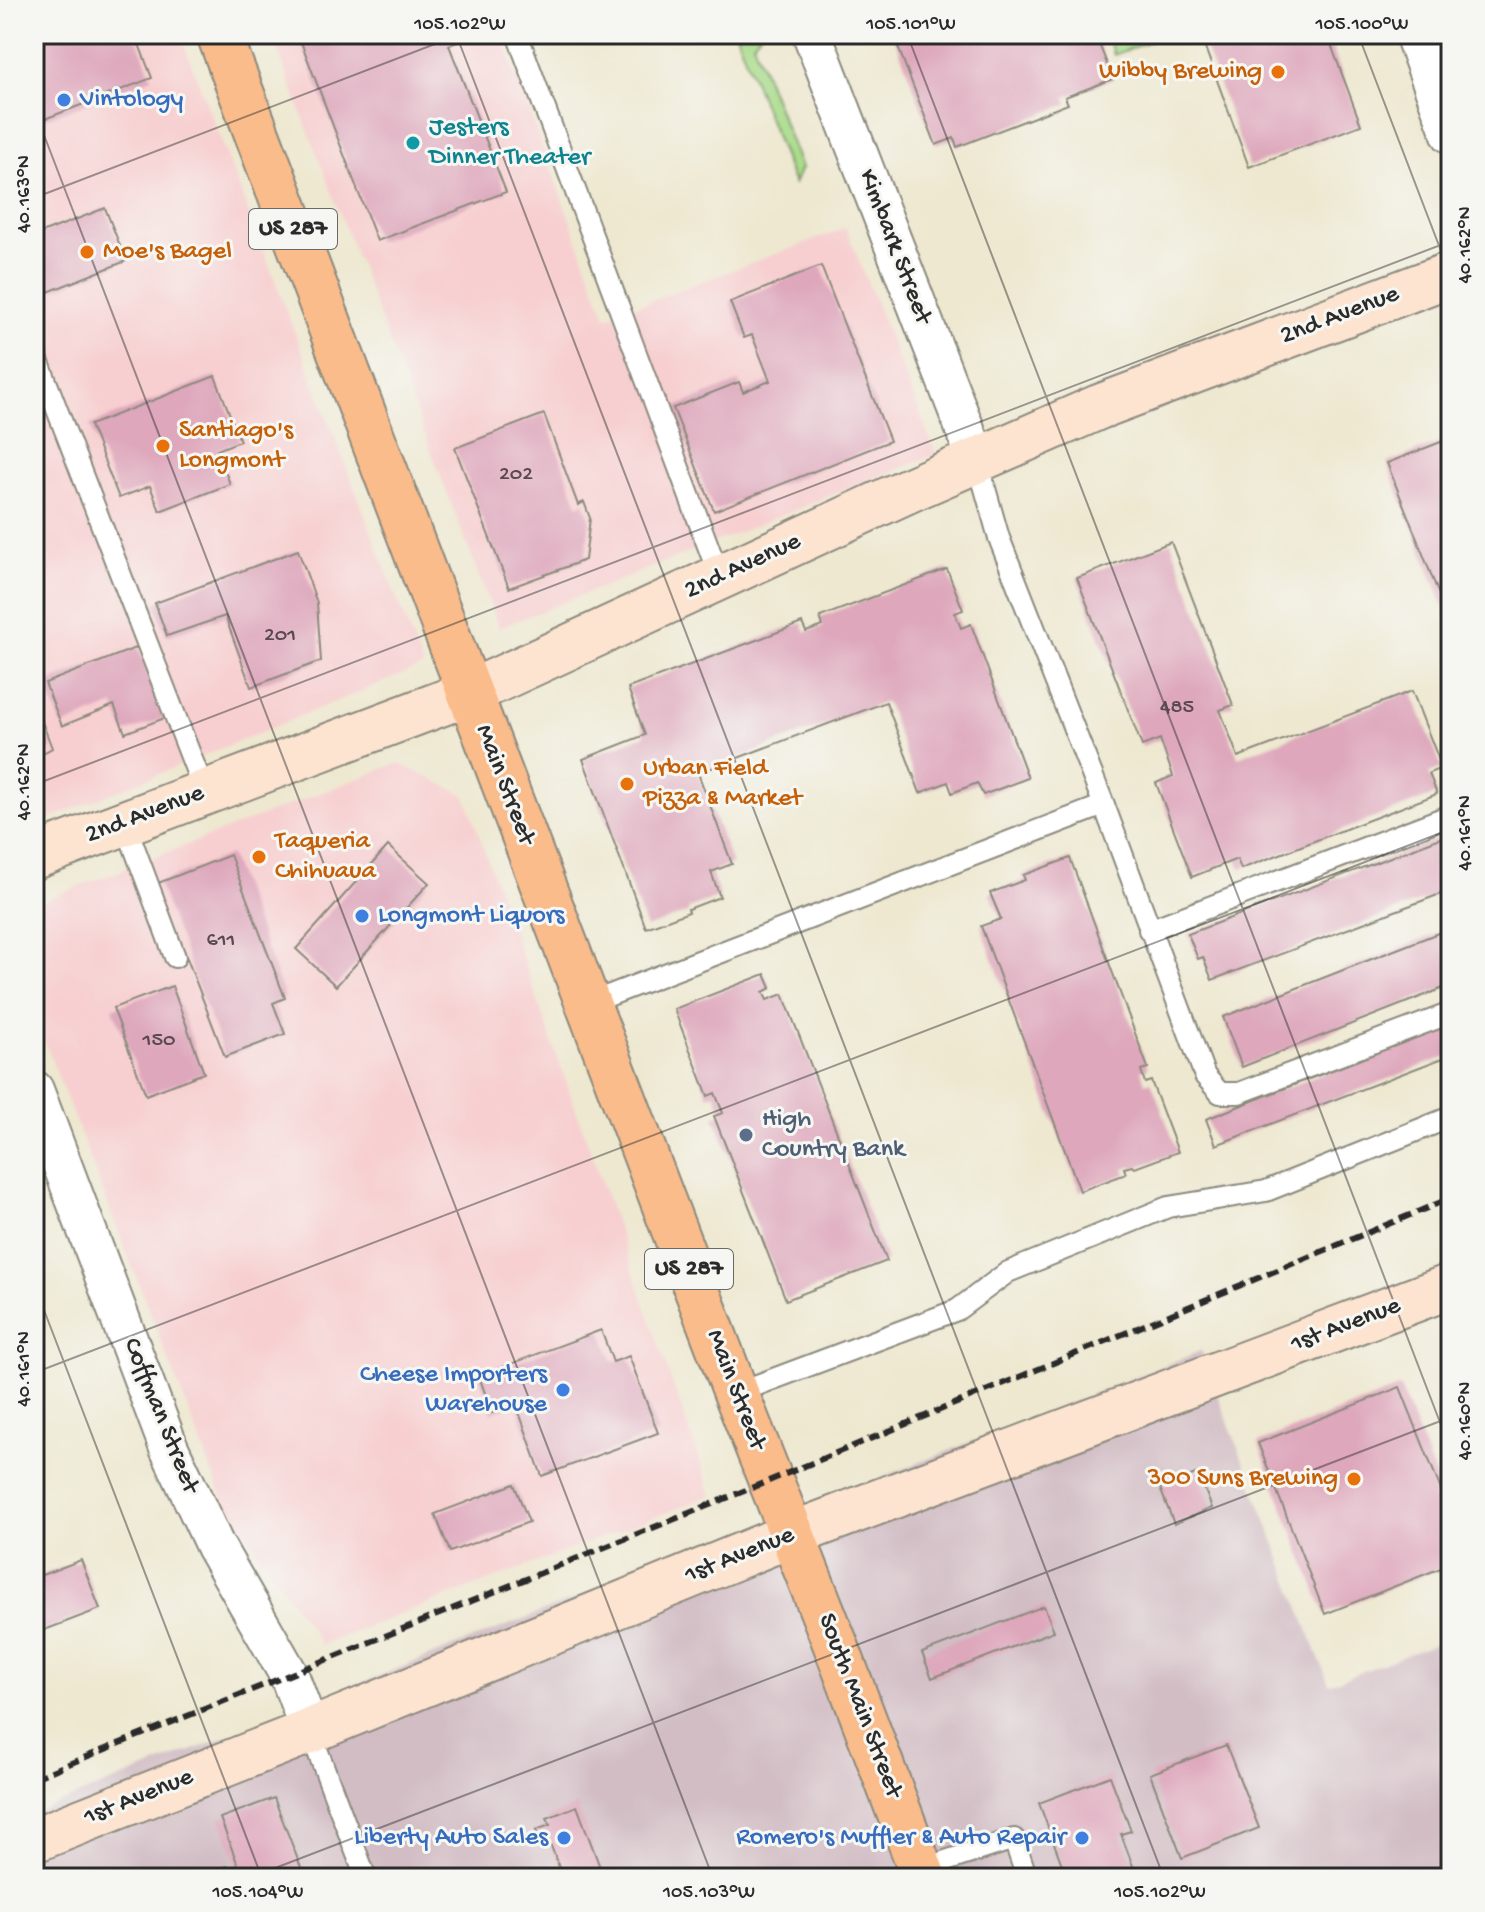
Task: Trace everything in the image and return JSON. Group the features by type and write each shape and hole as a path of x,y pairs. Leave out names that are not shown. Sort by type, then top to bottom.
{"highway":[{"name":"Main Street","path":"219,34 587,1004 793,1534"},
{"name":"South Main Street","path":"793,1534 922,1874"}],"street":[{"name":"Kimbark Street","path":"812,34 977,460"},
{"path":"1414,34 1451,134"},
{"name":"2nd Avenue","path":"34,857 469,693 1099,407 1451,274"},
{"name":"Coffman Street","path":"34,1090 169,1448 215,1546 289,1675 310,1731"},
{"name":"1st Avenue","path":"34,1840 793,1534 1451,1286"}],"lane":[{"path":"517,34 720,578"},
{"path":"34,350 205,793"},
{"path":"977,460 999,538 1104,805 1205,1076 1220,1093 1239,1093 1451,1013"},
{"path":"587,1004 1104,805"},
{"path":"1149,930 1451,815"},
{"path":"125,823 175,957"},
{"path":"736,1393 957,1310 1008,1272 1168,1207 1266,1191 1451,1117"},
{"path":"310,1731 366,1878"},
{"path":"922,1874 1014,1839 1027,1878"}],"shaded area":[{"path":"34,34 180,34 423,666 34,825"},
{"path":"271,34 501,34 606,317 846,228 936,454 499,628"},
{"path":"398,763 465,795 712,1495 321,1645 223,1500 34,1015 34,904"},
{"path":"1201,1351 1329,1684 1451,1638 1451,1878 34,1878 34,1813"}],"green space":[{"path":"736,34 760,34 753,43 801,168 794,184"},
{"path":"1106,34 1168,34 1114,55"}],"building":[{"name":"Vintology","path":"34,34 135,34 152,78 34,123"},
{"name":"Jesters Dinner Theater","path":"298,34 459,34 462,40 449,45 506,192 377,241"},
{"path":"893,34 1095,34 1113,79 1065,97 1068,104 957,147 954,138 936,145"},
{"name":"Wibby Brewing","path":"1200,34 1327,34 1361,125 1249,167"},
{"path":"105,208 126,261 43,294 34,272 34,236"},
{"path":"821,266 890,441 714,511 673,408 739,382 743,392 770,381 752,335 744,338 730,302"},
{"name":"Santiago's Longmont","path":"215,376 240,441 217,450 230,484 160,511 150,486 119,498 90,425"},
{"path":"544,414 578,505 584,502 590,518 585,560 509,588 455,448"},
{"path":"1451,438 1451,625 1387,463"},
{"path":"1171,542 1233,705 1220,710 1238,757 1412,691 1442,768 1429,773 1437,794 1241,869 1237,859 1192,877 1156,783 1173,776 1160,739 1142,746 1077,578"},
{"path":"298,550 317,603 321,661 251,687 225,616 167,636 155,603"},
{"path":"947,569 963,610 955,613 961,628 971,624 1028,778 983,795 977,783 952,793 948,782 920,793 886,702 698,773 732,864 711,872 720,897 646,928 583,759 645,735 628,688 802,623 806,632 823,626 820,617"},
{"path":"138,647 165,718 125,733 114,705 62,726 45,683"},
{"path":"41,719 52,748 34,758 34,721"},
{"path":"1451,834 1451,890 1212,980 1203,957 1198,959 1188,934"},
{"name":"Longmont Liquors","path":"388,846 429,883 336,986 296,949"},
{"path":"230,855 285,998 273,1003 285,1034 225,1057 158,883"},
{"path":"1070,858 1148,1068 1141,1070 1145,1083 1151,1081 1178,1152 1135,1168 1124,1168 1126,1174 1080,1191 981,926 1001,919 990,893 1025,880 1023,875"},
{"path":"1451,928 1451,985 1242,1067 1223,1017"},
{"path":"765,974 771,988 763,992 767,1000 783,994 887,1261 786,1300 714,1116 723,1113 715,1093 708,1096 674,1009"},
{"path":"172,986 204,1073 146,1095 113,1008"},
{"path":"1451,1024 1451,1055 1216,1145 1206,1119"},
{"name":"Cheese Importers Warehouse","path":"601,1330 613,1362 629,1356 658,1433 542,1476 516,1404 492,1413 479,1376"},
{"name":"300 Suns Brewing","path":"1400,1387 1451,1515 1451,1564 1325,1614 1258,1443"},
{"path":"1198,1473 1212,1508 1174,1524 1160,1488"},
{"path":"514,1484 529,1522 450,1552 435,1514"},
{"path":"81,1560 100,1609 34,1634 34,1578"},
{"path":"1044,1606 1054,1631 932,1678 922,1653"},
{"path":"1226,1745 1259,1828 1182,1858 1150,1774"},
{"path":"1110,1776 1131,1831 1121,1834 1137,1877 1067,1878 1039,1803"},
{"path":"274,1798 305,1878 243,1878 220,1818"},
{"name":"Liberty Auto Sales","path":"577,1806 604,1878 563,1878 551,1846 542,1848 536,1830 550,1825 547,1818"},
{"path":"227,1866 231,1878 196,1878"}],"railway":[{"path":"34,1778 771,1480 1451,1198"}],"place":[{"name":"Wibby Brewing","path":"1278,72"},
{"name":"Vintology","path":"64,100"},
{"name":"Jesters Dinner Theater","path":"413,143"},
{"name":"Moe's Bagel","path":"87,252"},
{"name":"Santiago's Longmont","path":"163,446"},
{"name":"Urban Field Pizza & Market","path":"627,784"},
{"name":"Taqueria Chihuaua","path":"259,857"},
{"name":"Longmont Liquors","path":"362,916"},
{"name":"High Country Bank","path":"746,1135"},
{"name":"Cheese Importers Warehouse","path":"563,1390"},
{"name":"300 Suns Brewing","path":"1354,1479"},
{"name":"Liberty Auto Sales","path":"564,1838"},
{"name":"Romero's Muffler & Auto Repair","path":"1082,1838"}]}
